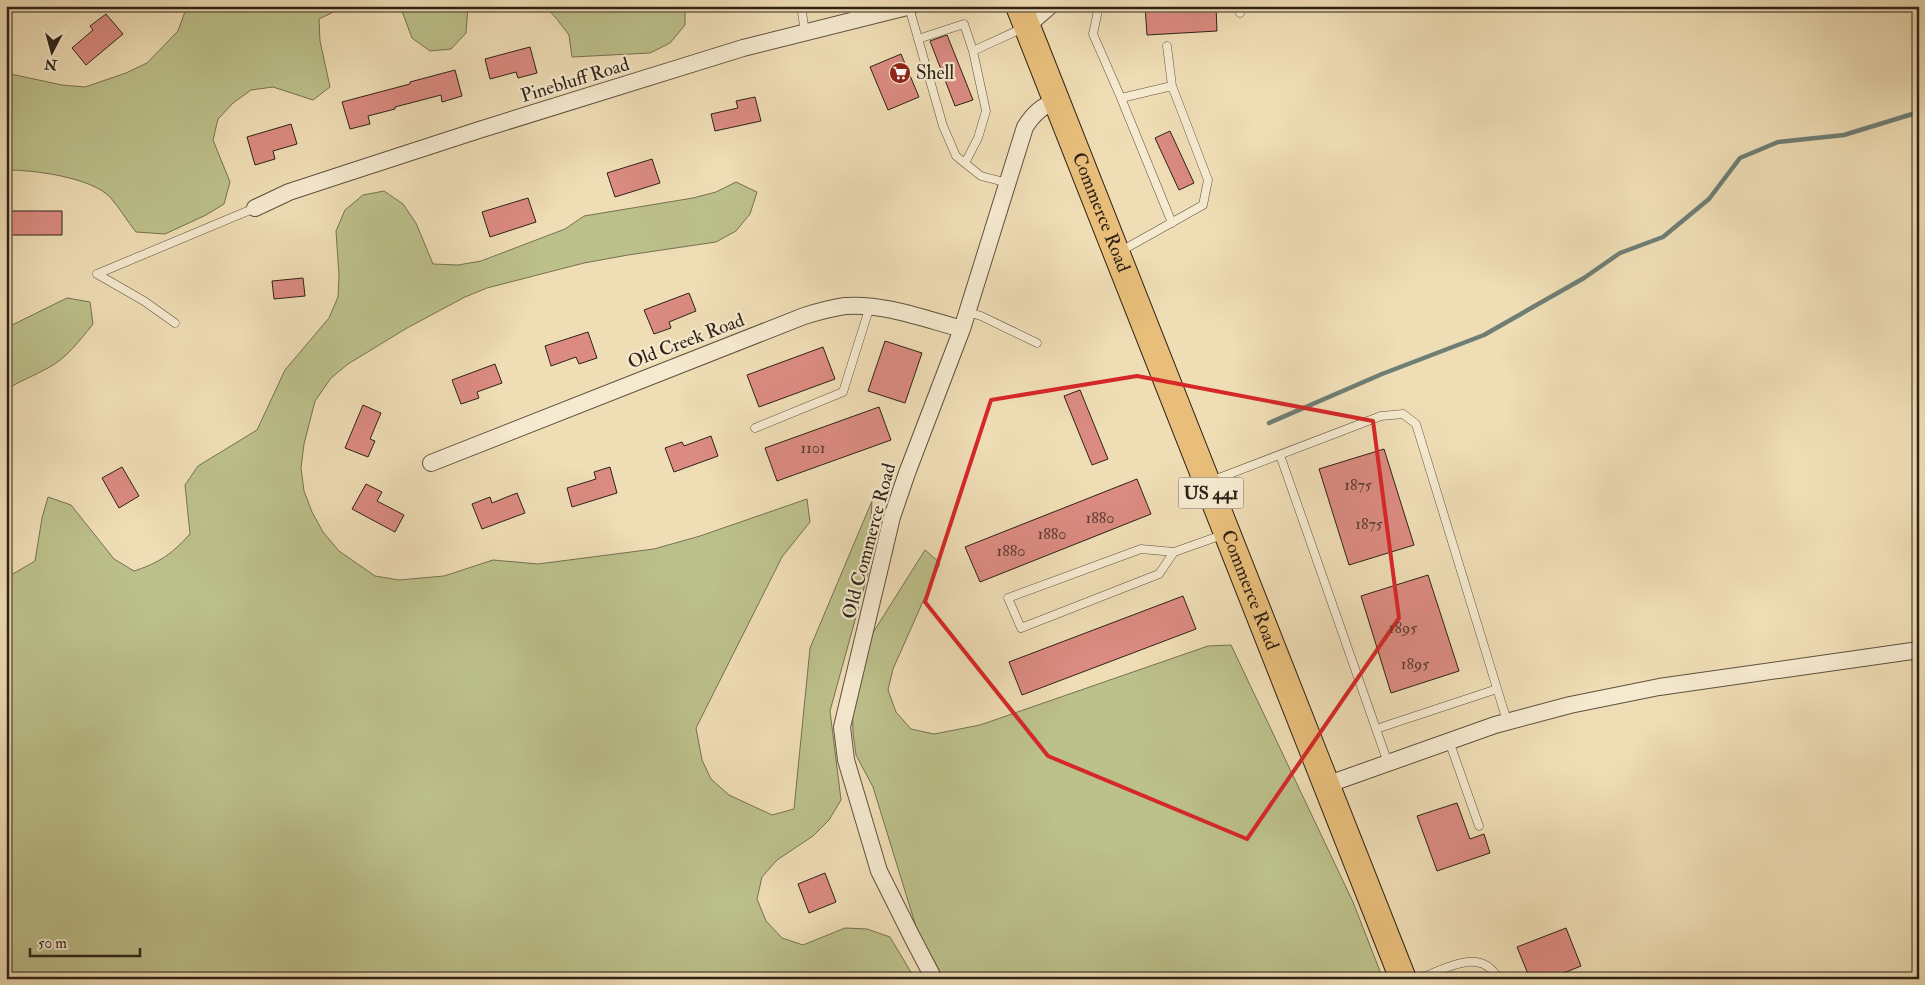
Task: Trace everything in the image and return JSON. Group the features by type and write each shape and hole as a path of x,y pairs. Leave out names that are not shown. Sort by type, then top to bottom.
{"highway":[{"name":"Commerce Road","path":"1024,16 1403,979"}],"street":[{"path":"1024,16 1050,6"},
{"name":"Pinebluff Road","path":"255,208 289,192 479,130 743,48 805,32 854,13 910,7"},
{"name":"Old Commerce Road","path":"934,979 880,871 846,760 842,727 892,517 968,312 1025,127 1033,114 1043,106 1058,100"},
{"name":"Old Creek Road","path":"431,463 804,316 845,306 870,306 962,329"},
{"path":"1326,785 1507,721 1622,693 1919,650"}],"lane":[{"path":"801,6 805,32"},
{"path":"1099,6 1093,34 1172,222"},
{"path":"910,7 943,126 956,156 981,176 1008,183"},
{"path":"973,52 1024,16"},
{"path":"918,39 964,24 973,52 986,111 978,138 964,163"},
{"path":"1117,254 1203,205 1208,180 1172,86 1167,46"},
{"path":"1121,98 1172,86"},
{"path":"175,323 144,301 97,274 255,208"},
{"path":"756,428 843,392 870,306"},
{"path":"968,312 982,316 1037,343"},
{"path":"1207,483 1381,416 1403,414 1416,424 1507,721"},
{"path":"1280,455 1388,762"},
{"path":"1174,552 1159,574 1021,628 1008,598 1141,549 1174,552 1227,533"},
{"path":"1376,729 1496,688"},
{"path":"1449,741 1479,826"},
{"path":"1419,979 1466,962 1485,962 1495,972 1498,979"}],"highlighted area":[{"path":"1137,376 1373,421 1399,618 1247,839 1048,756 925,602 991,400"}],"green space":[{"path":"187,6 346,6 319,19 320,41 330,87 313,100 273,87 251,90 233,103 218,119 213,140 230,182 224,204 206,215 165,234 136,232 110,197 89,184 46,173 6,170 6,73 62,85 85,87 126,73 147,63 178,31"},
{"path":"400,6 468,6 466,33 451,49 430,51 412,38"},
{"path":"545,6 685,6 685,25 670,43 650,53 572,57 569,35"},
{"path":"736,182 757,192 750,214 736,231 716,242 584,263 487,288 465,297 407,328 348,364 331,378 315,401 304,444 301,468 304,491 312,512 323,532 339,551 375,576 399,580 444,576 493,560 538,564 654,549 700,536 807,499 810,522 782,557 696,728 702,760 711,779 729,795 772,815 794,809 810,648 872,501 868,573 830,711 841,800 829,820 813,836 777,860 762,877 757,899 766,921 782,938 803,945 845,928 867,929 890,937 915,979 6,979 6,578 35,561 42,518 48,497 71,505 114,559 134,571 151,565 177,547 190,534 185,485 198,466 257,430 285,370 329,318 338,297 339,275 336,231 345,210 363,195 384,191 403,204 416,223 433,264 458,265 481,261 565,229 584,216 693,198 716,192"},
{"path":"67,298 90,302 93,324 72,349 55,364 6,390 6,328"},
{"path":"925,550 940,563 893,669 888,690 896,712 911,729 934,734 980,725 1208,646 1231,645 1353,902 1383,979 944,979 917,930 873,787 856,755 853,733 852,690 864,647"}],"building":[{"path":"1145,6 1216,6 1217,31 1147,35"},
{"path":"106,14 123,34 86,65 72,48 93,30 90,26"},
{"name":"Shell","path":"947,35 973,100 955,106 930,41"},
{"path":"530,47 537,73 518,78 516,72 490,79 485,59"},
{"path":"901,54 919,97 888,110 870,67"},
{"path":"455,70 462,96 442,102 441,95 395,107 395,109 368,116 370,124 350,129 342,102"},
{"path":"755,97 761,121 715,131 711,114 738,108 736,101"},
{"path":"291,124 297,144 273,151 275,159 255,165 247,137"},
{"path":"1170,131 1194,183 1179,190 1155,138"},
{"path":"652,159 660,183 615,197 607,173"},
{"path":"528,198 536,222 490,237 482,212"},
{"path":"10,211 62,211 62,235 10,235"},
{"path":"303,278 305,296 274,299 272,281"},
{"path":"689,293 696,311 669,322 671,328 654,334 644,310"},
{"path":"588,332 597,358 579,364 576,357 551,366 545,346"},
{"path":"885,341 922,353 905,403 868,391"},
{"path":"823,347 835,379 759,407 747,375"},
{"path":"495,364 502,383 477,392 479,398 461,404 452,380"},
{"path":"1080,390 1108,459 1092,465 1064,396"},
{"path":"363,405 381,413 370,439 375,441 368,457 345,448"},
{"path":"879,407 891,440 777,481 765,448"},
{"path":"711,436 718,456 674,472 665,448 682,442 684,446"},
{"path":"1384,449 1414,545 1349,565 1319,469"},
{"path":"122,467 139,496 119,508 102,478"},
{"path":"610,467 617,493 572,507 567,488 596,479 594,472"},
{"path":"1137,479 1151,514 980,582 965,547"},
{"path":"366,484 382,492 377,501 404,515 395,532 352,509"},
{"path":"517,493 525,513 482,529 472,504 490,497 492,503"},
{"path":"1428,575 1459,671 1391,693 1361,596"},
{"path":"1183,596 1196,629 1022,695 1009,662"},
{"path":"1457,803 1470,839 1484,834 1490,853 1437,871 1417,816"},
{"path":"825,873 836,902 809,913 798,884"},
{"path":"1566,928 1581,966 1549,979 1530,979 1517,947"}],"waterway":[{"path":"1269,423 1382,374 1484,335 1584,278 1620,253 1663,237 1709,199 1740,158 1778,142 1844,135 1919,112"}],"place":[{"name":"Shell","path":"900,73"}]}
